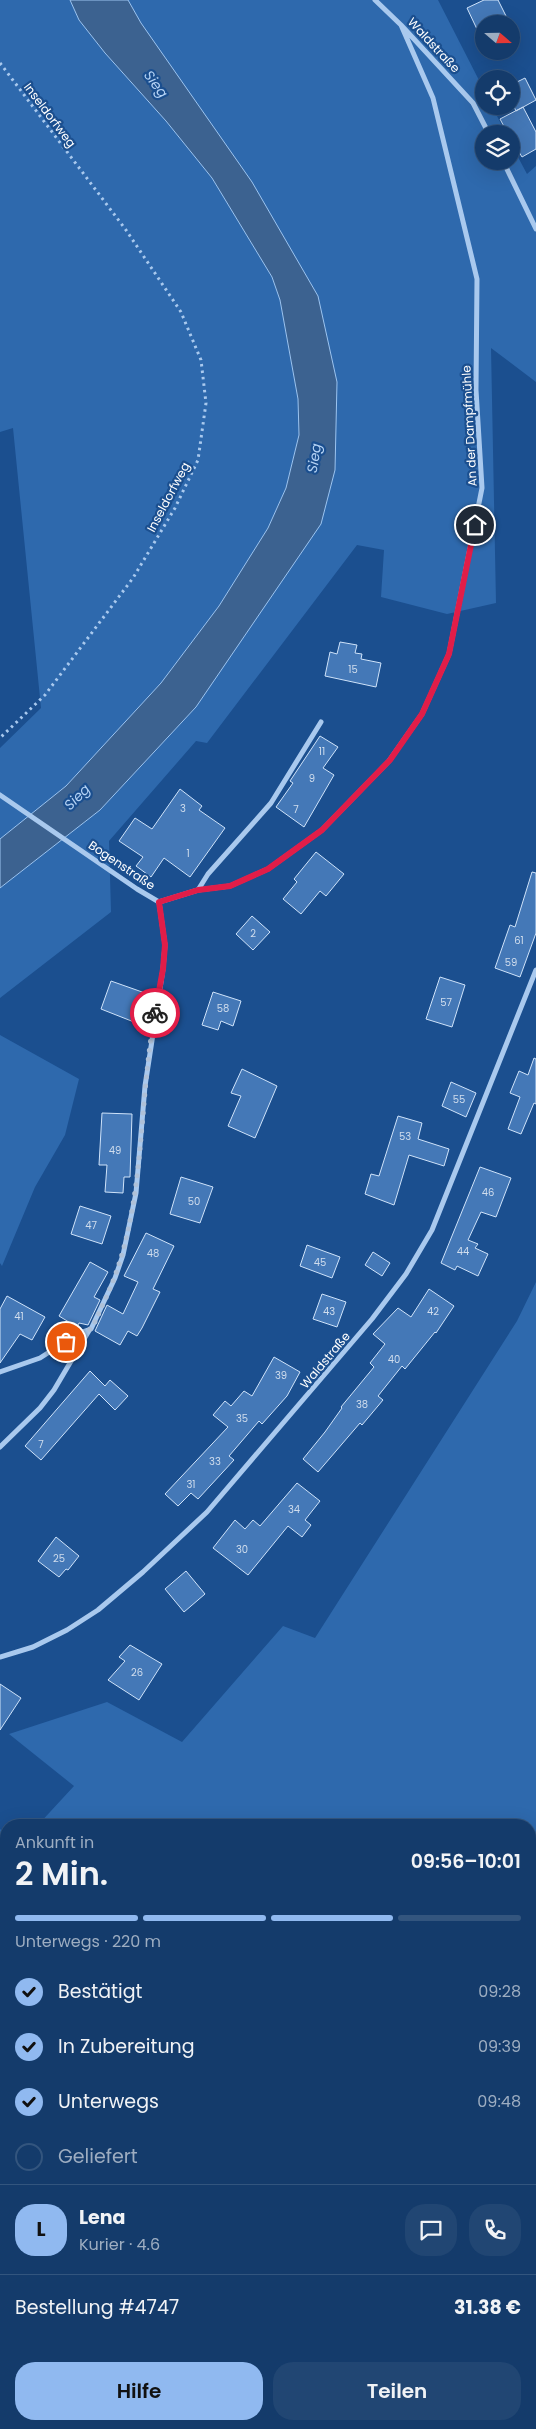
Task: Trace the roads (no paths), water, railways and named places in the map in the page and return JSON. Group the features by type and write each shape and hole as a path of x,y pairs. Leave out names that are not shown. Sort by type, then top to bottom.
{"street":[{"name":"Waldstraße","path":"374,0 401,25 473,103 484,125"},
{"name":"An der Dampfmühle","path":"159,902 198,890 230,886 268,869 322,830 390,760 422,714 449,654 482,488 476,390 477,279 433,98 401,25"},
{"path":"507,170 536,229"},
{"path":"198,890 208,874 271,803 321,722"},
{"name":"Bogenstraße","path":"0,795 159,902 165,945 146,1076 136,1193 123,1255 91,1328 54,1390 40,1408 0,1447"},
{"name":"Waldstraße","path":"0,1657 33,1647 67,1630 98,1610 143,1572 207,1512 277,1433 372,1319 406,1274 432,1230 536,970"},
{"path":"0,1372 40,1358 79,1333 91,1328"}],"water":[{"name":"Sieg","path":"70,0 128,0 141,23 252,182 318,296 337,382 335,470 321,524 196,707 100,810 0,888 0,839 66,786 161,683 219,606 268,528 286,488 299,435 298,399 280,300 272,277 212,178 166,121 105,53 79,20"}]}
